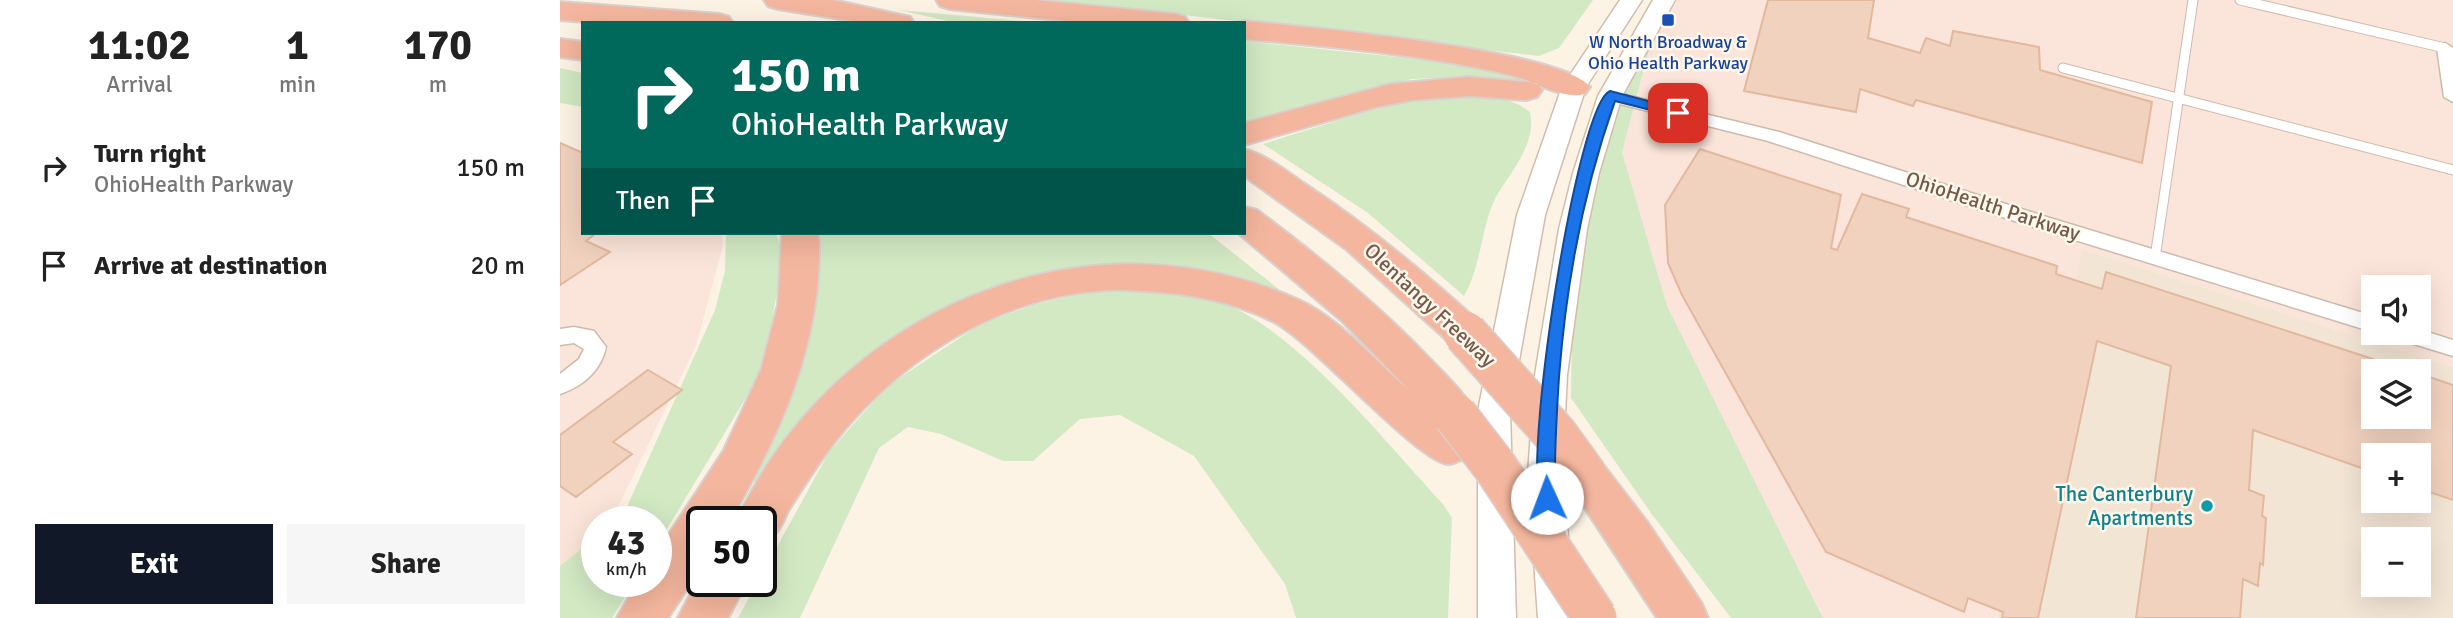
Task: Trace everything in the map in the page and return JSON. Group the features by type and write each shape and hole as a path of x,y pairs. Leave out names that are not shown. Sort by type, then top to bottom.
{"highway":[{"path":"778,0 861,13 892,21"},
{"path":"950,0 1155,21"},
{"path":"560,11 692,21"},
{"path":"1246,30 1393,47 1518,67 1548,74 1574,87"},
{"path":"560,48 581,51"},
{"path":"1246,134 1277,128 1411,90 1498,87 1542,90 1574,87"},
{"name":"Olentangy Freeway","path":"1246,161 1297,192 1413,283 1465,332 1556,435 1633,538 1684,618"},
{"path":"1246,221 1326,282 1353,307 1452,430 1593,618"},
{"path":"713,506 764,419 785,359 799,290 800,235"},
{"path":"767,506 792,464 815,434 863,382 890,359 922,338 981,307 1053,285 1105,277 1170,276 1225,289 1289,312 1452,430"},
{"path":"641,618 686,549"},
{"path":"702,618 714,597"}],"main road":[{"path":"1497,618 1494,411 1531,215 1574,87 1631,0"},
{"path":"1557,618 1545,474 1551,375 1573,229 1586,173 1610,96 1664,0"},
{"path":"1574,87 1610,96"}],"street":[{"path":"2445,48 2453,97"},
{"name":"OhioHealth Parkway","path":"1610,96 1773,136 2155,258 2361,320"},
{"path":"560,337 586,337 595,347 593,358 584,369 560,385"},
{"path":"2431,341 2453,348"}],"lane":[{"path":"2155,258 2193,0"},
{"path":"2240,0 2445,48"},
{"path":"2063,68 2453,170"}],"shaded area":[{"path":"1678,0 2453,0 2453,367 2384,345 2431,345 2431,275 2361,275 2361,338 2082,249 1996,618 1823,618 1667,307 1622,152 1651,42"},
{"path":"560,208 581,231 581,235 722,235 723,245 696,346 618,506 581,506 581,549 560,566"},
{"path":"2082,249 2361,338 2361,345 2384,345 2428,359 2361,359 2361,429 2431,429 2431,360 2453,367 2453,618 1997,618"}],"green space":[{"path":"1054,0 1593,0 1559,48 1539,56"},
{"path":"899,10 1022,21 947,21"},
{"path":"1246,41 1455,63 1519,76 1516,80 1480,76 1412,79 1246,123"},
{"path":"1645,41 1651,42 1622,152 1667,306 1823,618 1731,618 1651,513 1571,398 1572,335 1583,246 1605,150"},
{"path":"560,68 581,73 581,107 560,103"},
{"path":"1474,96 1497,98 1517,104 1530,112 1531,124 1530,135 1521,157 1491,208 1474,271 1464,296 1368,213 1263,144 1380,107 1426,99"},
{"path":"726,235 777,235 783,254 772,322 756,381 672,520 672,506 627,506 715,310 725,271"},
{"path":"816,235 1211,235 1286,295 1235,276 1181,266 1116,265 1054,272 1001,288 763,483 746,480 784,418 808,335 819,246"},
{"path":"1133,288 1176,292 1218,301 1248,315 1309,361 1367,420 1443,504 1452,518 1448,618 1296,618 1285,584 1194,456 1120,415 1080,419 1033,461 1003,461 941,434 908,427 879,448 800,618 738,618 749,597 777,597 777,547 829,452 886,387 982,323 1033,305 1078,294"},
{"path":"581,549 581,597 625,597 612,618 560,618 560,566"}],"building":[{"path":"1768,0 1874,0 1868,38 1920,53 1926,38 1950,46 1953,31 2039,47 2040,70 2152,102 2142,163 1916,100 1913,106 1860,89 1856,112 1744,91"},
{"path":"560,143 581,152 581,235 594,235 586,241 610,252 560,285"},
{"path":"1700,149 1841,195 1831,248 1837,250 1862,194 1909,209 1906,217 2057,266 2056,274 2102,289 2106,272 2373,359 2361,359 2361,429 2431,429 2431,377 2453,385 2453,500 2431,492 2431,443 2361,443 2361,468 2253,430 2249,490 2264,496 2262,516 2266,518 2263,565 2260,563 2258,586 2243,579 2240,618 2136,618 2171,366 2097,341 2038,618 2002,618 2003,612 1968,598 1964,612 1826,552 1682,295 1668,263 1665,205"},
{"path":"648,370 682,390 613,442 632,454 576,497 560,486 560,435"}],"place":[{"name":"W North Broadway & Ohio Health Parkway","path":"1668,20"},
{"name":"The Canterbury Apartments","path":"2207,506"}],"route":[{"path":"1547,498 1545,474 1551,375 1561,300 1573,229 1599,126 1610,96 1678,113"}]}
